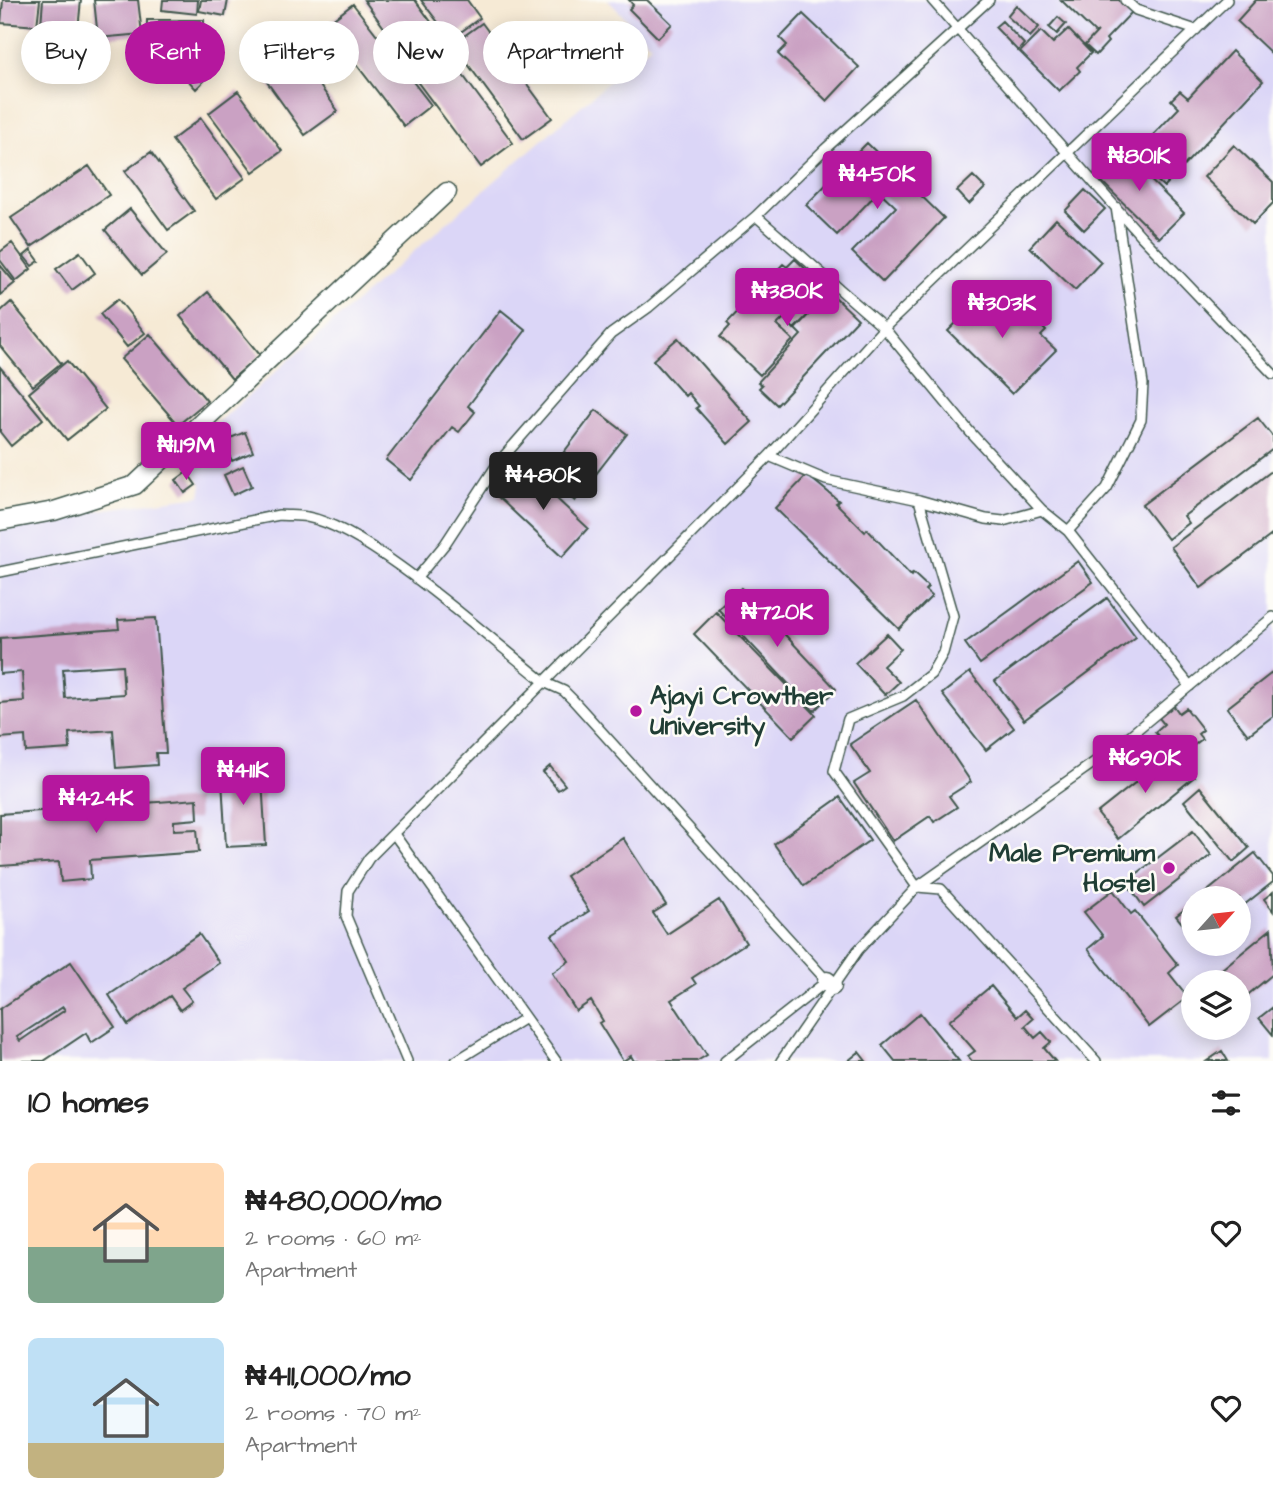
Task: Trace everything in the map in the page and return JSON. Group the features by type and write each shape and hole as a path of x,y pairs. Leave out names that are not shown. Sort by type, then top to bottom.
{"street":[{"path":"0,521 54,511 135,485 447,192"}],"lane":[{"path":"932,0 1116,205 1273,374"},
{"path":"416,579 445,544 498,463 611,334 649,307 756,216 825,149 989,0"},
{"path":"1125,0 1136,10 1196,30"},
{"path":"407,1061 346,916 348,891 369,858 769,456 884,328 1070,154 1227,0"},
{"path":"1068,531 1107,488 1141,420 1143,384 1116,205"},
{"path":"756,216 884,328 970,432 1042,510 1068,531 1190,686"},
{"path":"769,456 826,480 1003,521 1042,510"},
{"path":"919,500 953,616 943,653 931,674 903,696 848,719 835,771 917,887 941,889 1096,1061"},
{"path":"0,572 279,515 309,517 356,538 416,579 545,683 564,691 829,983"},
{"path":"781,1061 829,983 917,887 1116,747 1273,617"},
{"path":"394,834 556,1061"},
{"path":"725,1061 829,983"},
{"path":"456,1061 525,1018"}],"shaded area":[{"name":"Ajayi Crowther University","path":"608,0 1273,0 1273,1061 0,1061 0,524 200,496 202,484 179,456 606,84 648,84 648,48 651,45 648,42 648,21 628,21"}],"building":[{"path":"3,0 40,0 38,21 21,21 21,25 1,23"},
{"path":"43,0 81,0 79,21 41,21"},
{"path":"94,0 138,0 140,21 125,21 125,36 111,37 111,21 96,21"},
{"path":"163,0 198,0 197,14 162,10"},
{"path":"201,0 228,0 225,16 199,11"},
{"path":"364,0 415,0 430,21 379,21"},
{"path":"421,0 467,0 480,18 469,26 469,21 437,21"},
{"path":"629,0 647,0 672,24 658,38 648,28 648,21 641,21 629,9 633,5"},
{"path":"1061,0 1119,0 1132,12 1106,39 1108,42 1096,55 1085,45 1098,31 1095,33"},
{"path":"1256,0 1273,0 1273,55 1237,21"},
{"path":"353,4 373,30 373,84 415,84 431,105 404,126 359,68 359,21 331,21"},
{"path":"1016,5 1039,27 1030,37 1007,16"},
{"path":"803,14 859,67 827,101 778,54 787,45 780,38"},
{"path":"1058,17 1066,24 1057,34 1049,27"},
{"path":"147,20 204,20 204,21"},
{"path":"1002,21 1024,44 1018,51 995,27"},
{"path":"483,24 483,84 527,84 552,118 523,139 469,66 469,32"},
{"path":"1068,29 1091,53 1077,67 1080,71 1059,91 1020,52 1041,31 1053,43"},
{"path":"1232,51 1263,81 1164,187 1132,157 1179,108 1171,100 1180,91 1188,98"},
{"path":"469,83 513,143 481,167 419,84"},
{"path":"268,84 319,84 338,111 305,135"},
{"path":"238,91 282,151 253,172 209,113"},
{"path":"201,118 245,178 216,199 172,140"},
{"path":"867,143 944,218 883,282 852,252 896,207 879,191 837,235 806,205"},
{"path":"1234,145 1273,182 1273,203 1253,224 1204,177"},
{"path":"1119,149 1184,213 1159,238 1094,174"},
{"path":"151,152 194,211 168,230 125,171"},
{"path":"89,166 109,195 31,247 11,218"},
{"path":"973,176 985,188 969,204 957,191"},
{"path":"1085,190 1105,209 1084,230 1065,211"},
{"path":"130,209 167,254 142,275 105,230"},
{"path":"1056,219 1101,262 1075,290 1030,247"},
{"path":"12,243 31,269 16,281 0,260 0,252"},
{"path":"31,250 39,261 32,266 24,256"},
{"path":"80,252 95,273 72,290 56,269"},
{"path":"795,259 858,319 777,405 759,388 762,385 758,382 801,335 795,329 814,309 794,329 784,318 777,325 793,340 760,375 720,337 730,326 727,323 783,264 787,267"},
{"path":"0,265 15,283 0,295"},
{"path":"991,289 1027,324 1033,318 1046,331 1041,336 1056,350 1012,394 948,331 963,316 956,310 970,296 977,303"},
{"path":"208,292 260,355 232,379 180,316"},
{"path":"118,299 145,333 127,347 100,314"},
{"path":"11,302 61,363 33,386 0,346 0,312"},
{"path":"501,310 526,330 468,406 475,412 459,432 452,427 411,480 386,460"},
{"path":"150,334 207,401 178,425 121,359"},
{"path":"678,338 752,422 728,444 696,408 699,406 688,393 685,396 653,360"},
{"path":"67,361 106,409 67,440 29,393"},
{"path":"0,367 43,419 11,446 0,432"},
{"path":"596,410 627,434 575,501 545,477"},
{"path":"1258,418 1273,437 1273,449 1184,516 1189,523 1168,539 1142,505"},
{"path":"245,432 253,452 232,461 223,441"},
{"path":"212,435 225,450 205,466 192,450"},
{"path":"243,466 252,486 233,495 224,475"},
{"path":"524,468 588,528 562,557 497,496"},
{"path":"1273,470 1273,534 1201,588 1171,547"},
{"path":"187,472 196,485 185,493 176,480"},
{"path":"807,475 839,501 836,503 865,532 867,529 911,576 913,573 928,587 925,590 932,596 899,629 775,508"},
{"path":"1078,561 1093,582 980,664 965,643"},
{"path":"741,588 836,689 814,711 718,609"},
{"path":"1107,598 1136,637 1024,720 995,681"},
{"path":"716,612 816,715 793,737 694,634"},
{"path":"156,618 166,753 156,753 157,765 116,768 113,730 69,733 70,749 26,752 25,736 0,738 0,703 24,701 22,672 0,674 0,638 119,629 118,620","holes":["122,665 124,694 65,698 63,669"]},
{"path":"887,634 901,649 883,666 899,682 885,695 855,663"},
{"path":"970,672 1014,728 986,750 942,694"},
{"path":"1273,672 1273,716 1248,735 1227,708"},
{"path":"916,700 971,782 949,796 957,807 934,822 930,816 893,841 854,783 870,773 850,744"},
{"path":"1174,706 1179,713 1186,708 1203,730 1198,734 1202,739 1185,752 1181,747 1177,751 1174,747 1169,750 1155,732 1164,724 1159,718"},
{"path":"1174,752 1194,777 1118,839 1097,813"},
{"path":"240,763 241,769 253,768 253,781 262,780 266,845 226,847 221,764"},
{"path":"550,766 565,785 558,790 543,772"},
{"path":"1200,787 1249,848 1233,862 1184,801"},
{"path":"840,797 870,840 804,886 774,844"},
{"path":"197,799 198,819 174,821 174,830 197,829 199,852 90,860 91,879 61,882 59,862 0,866 0,814"},
{"name":"Male Premium Hostel","path":"1193,831 1211,855 1144,907 1126,882"},
{"path":"623,838 666,905 653,913 667,934 719,900 746,943 692,978 696,984 671,1000 707,1055 697,1061 634,1061 631,1056 623,1061 599,1023 603,1021 591,1001 576,1011 552,973 569,961 552,935 589,911 566,876"},
{"path":"1255,853 1273,876 1273,882 1251,899 1251,886 1214,886"},
{"path":"1113,890 1131,914 1135,911 1178,965 1169,973 1181,988 1181,1002 1149,1027 1088,949 1103,936 1084,912"},
{"path":"1273,892 1273,911 1264,899"},
{"path":"1271,929 1273,974 1251,992 1251,970 1221,970 1238,956 1251,956 1251,945"},
{"path":"199,934 219,963 182,988 192,1001 180,1010 170,996 128,1025 109,995"},
{"path":"71,962 115,1027 91,1043 86,1033 44,1061 1,1061 0,1009","holes":["63,1007 65,1010 20,1041 17,1037"]},
{"path":"991,986 1017,1017 1025,1010 1033,1019 1025,1026 1035,1038 1042,1032 1051,1042 1044,1048 1055,1061 972,1061 968,1056 975,1051 949,1021"},
{"path":"1273,1007 1273,1035 1259,1018"},
{"path":"920,1013 959,1061 895,1061 882,1045"},
{"path":"1222,1051 1228,1061 1207,1061"},
{"path":"859,1052 866,1061 848,1061"}],"place":[{"name":"Ajayi Crowther University","path":"636,711"},
{"name":"Male Premium Hostel","path":"1169,868"}]}
